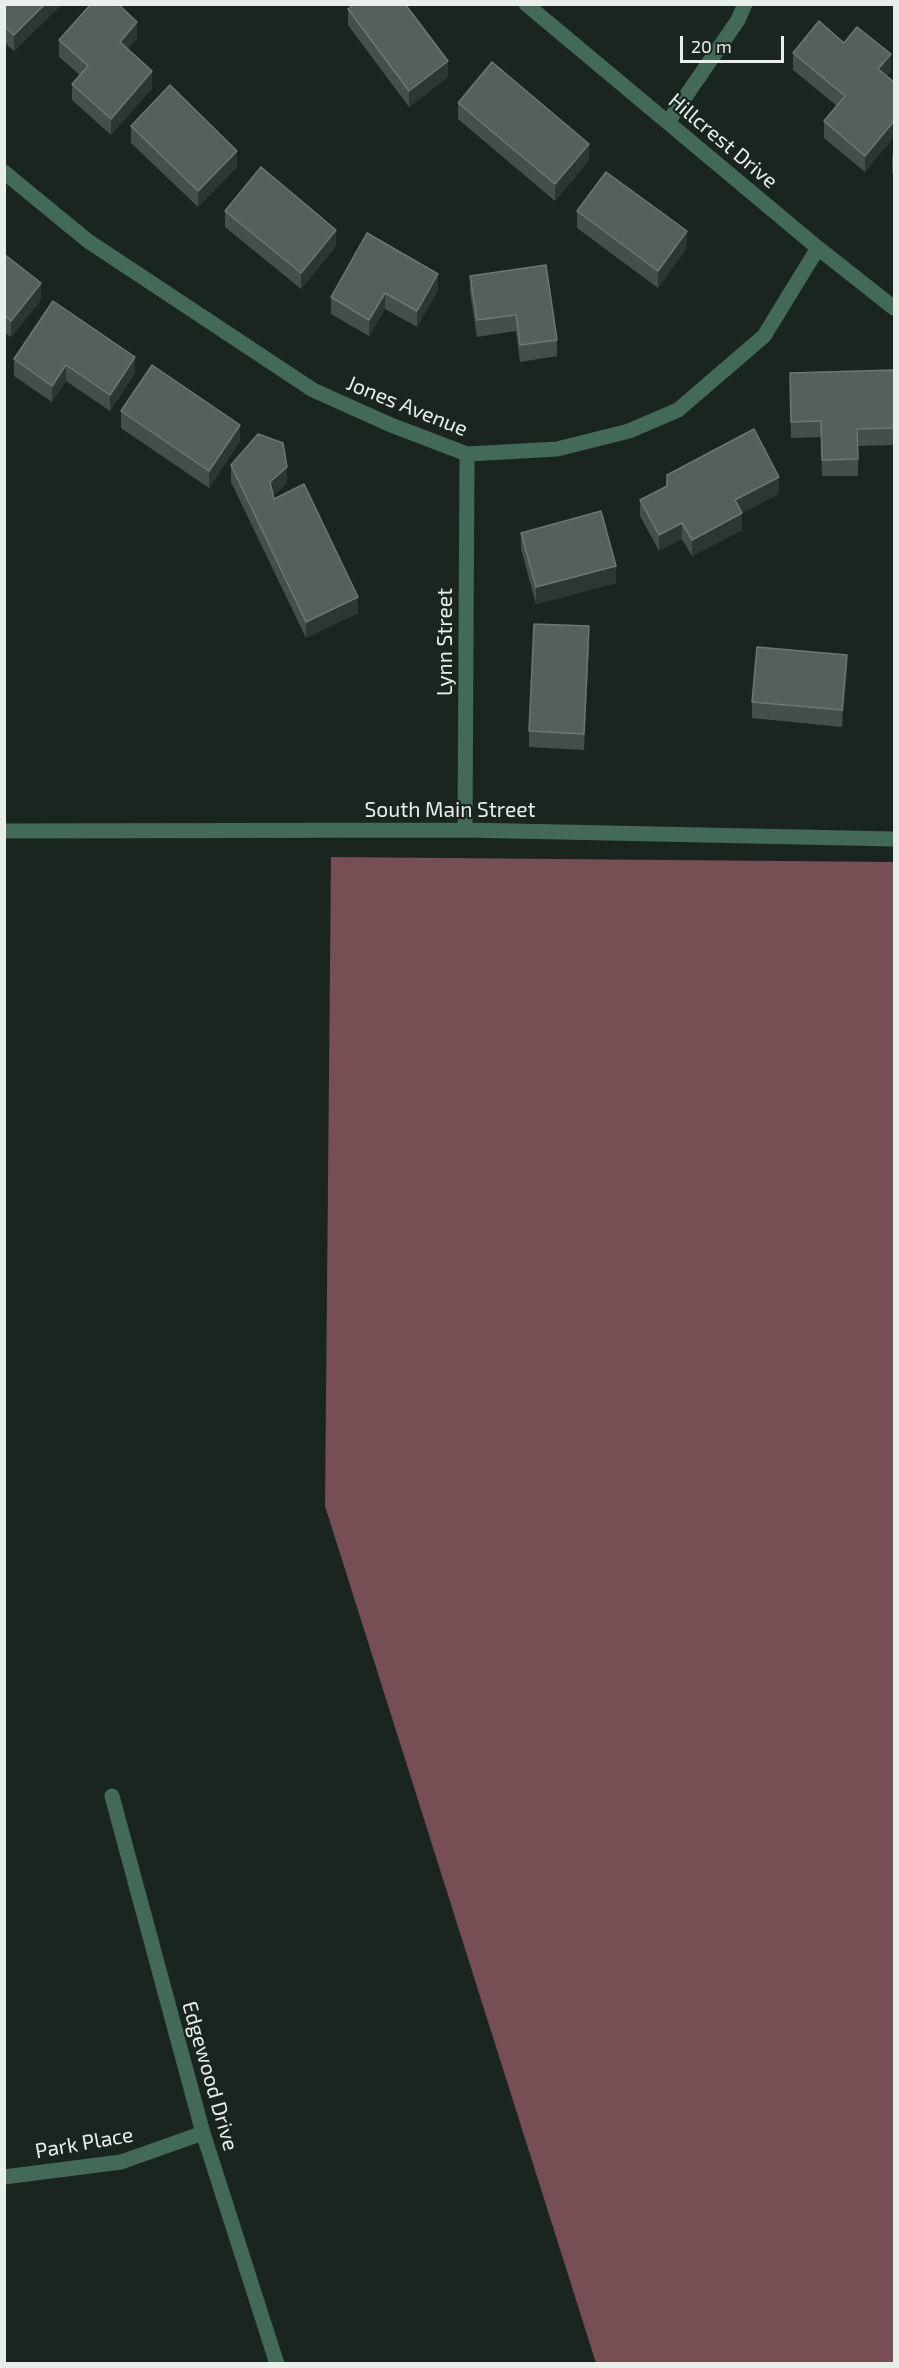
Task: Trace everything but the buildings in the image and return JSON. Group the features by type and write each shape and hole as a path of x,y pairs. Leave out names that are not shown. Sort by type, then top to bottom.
{"street":[{"name":"Hillcrest Drive","path":"526,4 818,248 894,308"},
{"path":"668,122 738,20 745,4"},
{"name":"Jones Avenue","path":"4,172 88,241 313,390 391,425 467,454 557,449 629,431 678,410 764,336 818,248"},
{"name":"Lynn Street","path":"465,830 467,454"},
{"name":"South Main Street","path":"4,831 465,830 894,839"},
{"name":"Edgewood Drive","path":"112,1796 203,2133 277,2364"},
{"name":"Park Place","path":"4,2177 121,2162 203,2133"}],"shaded area":[{"path":"331,857 894,862 894,2363 596,2363 325,1506"}]}
